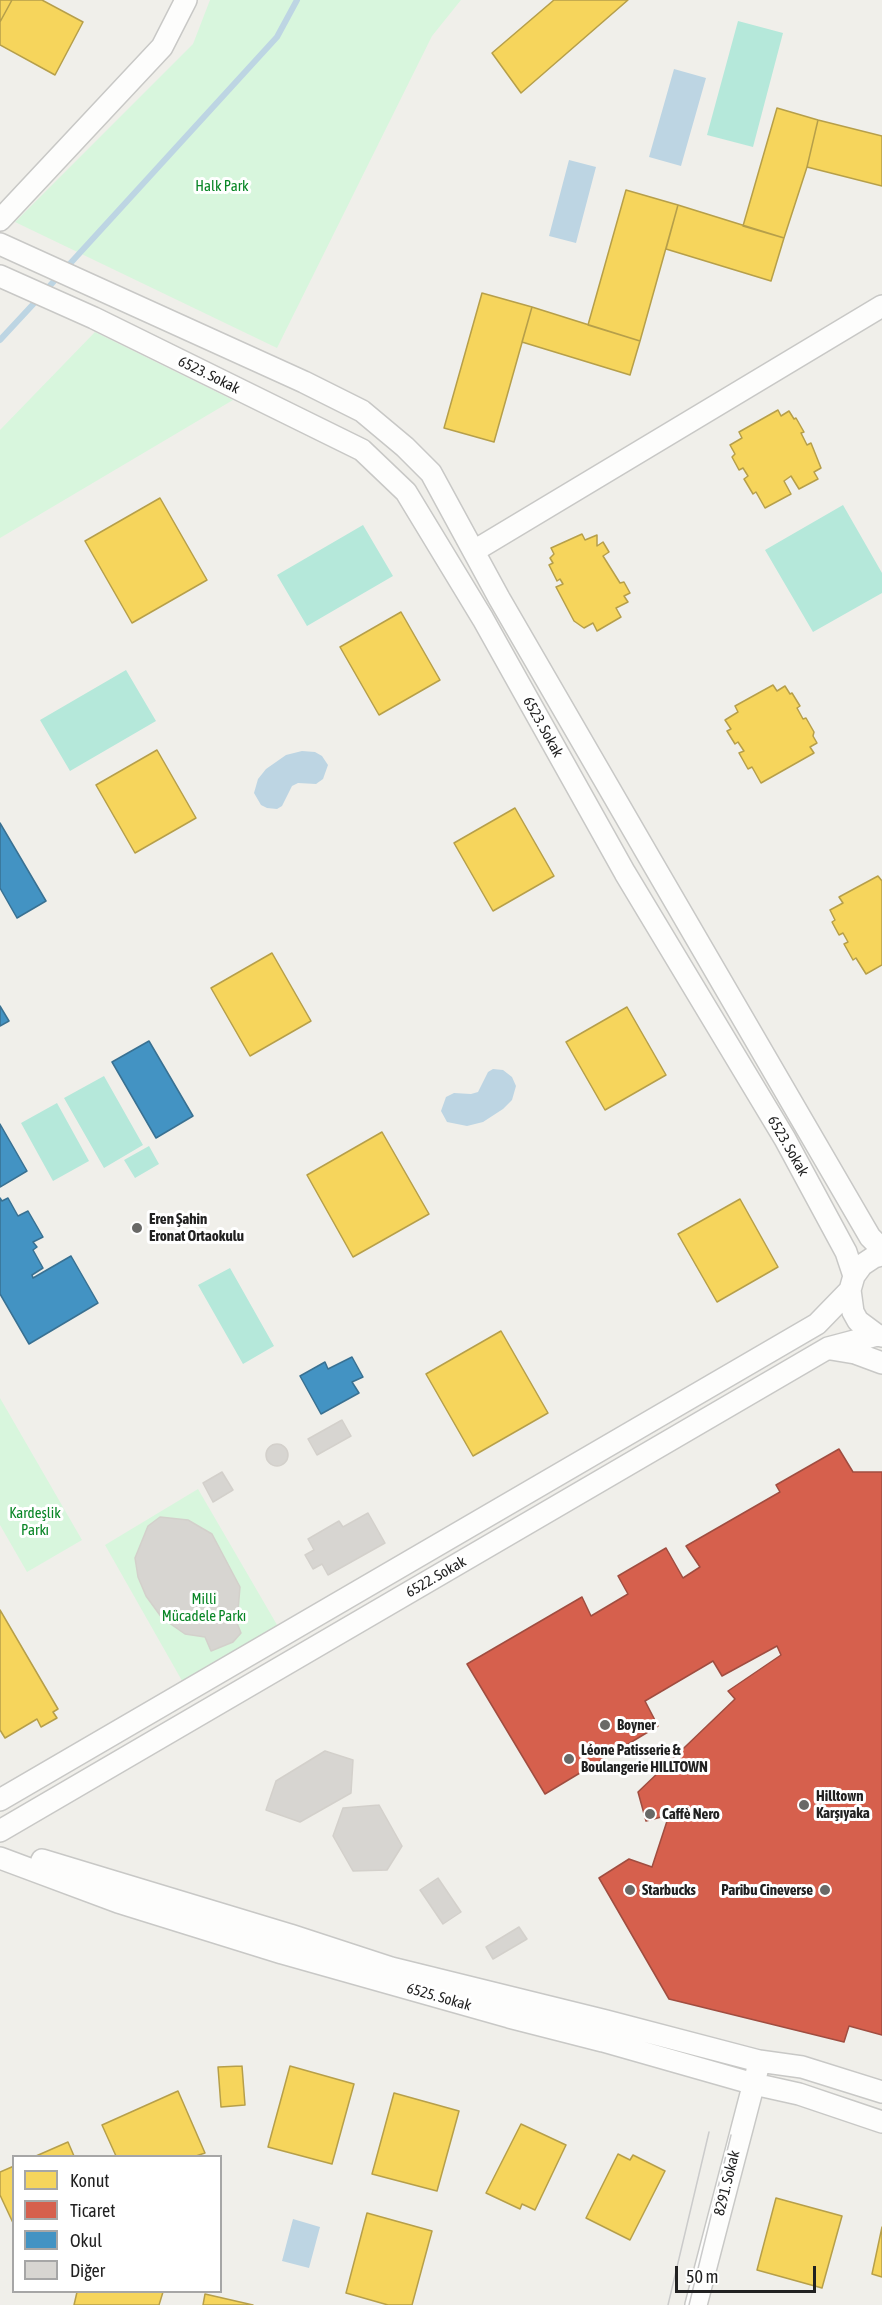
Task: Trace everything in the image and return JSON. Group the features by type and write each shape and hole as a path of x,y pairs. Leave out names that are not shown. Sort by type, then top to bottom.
{"street":[{"path":"0,220 162,47 181,1"},
{"name":"6523. Sokak","path":"0,244 304,382 362,411 405,447 431,473 605,782 870,1237 882,1249"},
{"name":"6523. Sokak","path":"0,276 94,318 362,450 406,492 483,619 625,873 785,1139 846,1252 852,1283 853,1312 858,1321 879,1335"},
{"path":"474,551 882,306"},
{"name":"6522. Sokak","path":"0,1800 817,1324 852,1283 862,1265 882,1255"},
{"name":"6522. Sokak","path":"0,1831 828,1348 879,1335"},
{"path":"828,1348 855,1353 882,1363"},
{"name":"6525. Sokak","path":"0,1848 290,1935 391,1968 759,2061 802,2067 882,2091"},
{"name":"6525. Sokak","path":"0,1858 118,1902 282,1953 754,2084 799,2094 882,2122"},
{"name":"8291. Sokak","path":"696,2305 759,2061"}],"green space":[{"name":"Halk Park","path":"210,0 461,0 432,36 277,348 15,222 193,44"},
{"path":"738,21 783,33 753,147 707,135"},
{"path":"95,332 233,400 0,538 0,430"},
{"path":"843,505 882,573 882,593 813,632 765,550"},
{"path":"363,525 393,576 307,626 277,575"},
{"path":"126,670 156,721 70,771 40,720"},
{"path":"104,1076 143,1145 104,1168 64,1098"},
{"path":"57,1103 89,1161 53,1181 21,1123"},
{"path":"149,1146 159,1164 135,1178 124,1160"},
{"path":"230,1268 274,1346 243,1364 198,1285"},
{"name":"Kardeşlik Parkı","path":"0,1398 82,1540 27,1572 0,1525"},
{"name":"Milli Mücadele Parkı","path":"198,1489 280,1630 185,1686 105,1545"}],"water":[{"path":"674,69 706,78 681,166 649,157"},
{"path":"569,160 596,167 576,243 549,236"},
{"path":"302,751 315,752 322,756 328,765 323,779 316,784 298,783 292,786 282,806 277,809 261,805 254,793 258,779 266,769 286,755"},
{"path":"493,1069 503,1070 512,1077 516,1086 512,1100 483,1122 467,1126 447,1122 441,1111 446,1097 454,1093 478,1092 488,1072"},
{"path":"293,2219 320,2227 309,2268 282,2261"}],"building: Konut":[{"path":"0,0 12,0 0,22"},
{"path":"12,0 42,0 83,22 55,75 0,45 0,22"},
{"path":"554,0 628,0 521,93 492,53"},
{"path":"777,108 818,120 807,167 784,238 743,226"},
{"path":"818,120 882,136 882,186 807,167"},
{"path":"626,190 678,205 640,341 588,325"},
{"path":"678,205 784,238 771,281 666,249"},
{"path":"482,293 532,307 494,442 444,428"},
{"path":"532,307 640,341 630,375 522,342"},
{"path":"778,410 781,416 789,411 794,419 796,418 804,432 801,433 807,445 811,443 821,468 814,472 818,479 799,489 791,476 784,481 791,494 765,508 756,492 753,494 744,479 748,476 743,468 739,470 732,457 735,454 730,445 742,438 739,432"},
{"path":"160,498 207,580 132,623 85,541"},
{"path":"582,534 585,540 597,535 597,546 603,542 609,552 603,556 620,583 624,582 630,593 624,596 628,602 616,608 621,617 597,631 593,623 584,628 574,621 556,587 563,584 560,579 557,581 549,565 553,563 550,558 554,554 551,548"},
{"path":"401,612 440,680 379,715 340,647"},
{"path":"773,685 777,691 785,686 790,694 792,693 800,706 797,708 803,719 806,718 814,732 813,736 817,743 810,747 814,753 761,783 752,767 748,769 739,753 744,751 738,742 735,744 727,731 731,729 725,720 738,712 735,706"},
{"path":"157,750 196,818 135,853 96,785"},
{"path":"515,808 554,876 493,911 454,843"},
{"path":"878,876 882,881 882,965 866,974 856,958 853,960 844,944 848,942 843,933 839,935 832,922 835,920 830,910 843,903 839,897"},
{"path":"272,953 311,1021 250,1056 211,988"},
{"path":"627,1007 666,1075 605,1110 566,1042"},
{"path":"382,1132 429,1214 353,1257 307,1175"},
{"path":"740,1199 778,1267 717,1302 678,1234"},
{"path":"501,1331 548,1413 473,1456 426,1374"},
{"path":"0,1610 58,1709 53,1712 57,1718 41,1727 37,1719 5,1738 0,1730"},
{"path":"242,2066 245,2105 221,2107 218,2067"},
{"path":"290,2066 354,2084 332,2164 268,2147"},
{"path":"178,2091 205,2153 199,2155 116,2155 102,2125"},
{"path":"394,2093 459,2111 437,2191 372,2174"},
{"path":"521,2124 566,2145 535,2210 522,2204 520,2209 486,2193"},
{"path":"68,2142 74,2155 38,2155"},
{"path":"618,2154 630,2160 633,2155 665,2171 630,2240 586,2218"},
{"path":"12,2167 12,2221 0,2195 0,2172"},
{"path":"776,2198 842,2216 822,2288 757,2270"},
{"path":"367,2213 432,2231 412,2305 388,2305 346,2293"},
{"path":"882,2227 882,2277 872,2274"},
{"path":"77,2293 163,2293 159,2305 74,2305"},
{"path":"205,2294 253,2305 203,2305"}],"building: Ticaret":[{"path":"839,1449 853,1472 882,1472 882,2035 849,2026 844,2042 669,1999 599,1878 629,1859 652,1867 669,1815 646,1821 638,1792 735,1699 728,1691 781,1655 777,1646 722,1676 713,1661 645,1701 658,1726 545,1794 467,1664 582,1597 591,1616 628,1594 618,1576 666,1548 683,1578 700,1567 686,1546 780,1492 776,1485"}],"building: Okul":[{"path":"0,823 46,901 17,918 0,888"},
{"path":"0,1006 9,1021 0,1026"},
{"path":"149,1041 193,1116 156,1138 112,1062"},
{"path":"0,1124 27,1171 0,1187"},
{"path":"0,1198 2,1201 8,1198 18,1216 28,1211 43,1237 33,1242 37,1247 33,1250 43,1268 32,1275 33,1278 71,1256 98,1303 29,1344 0,1294"},
{"path":"352,1357 363,1377 352,1382 359,1393 321,1414 300,1376 325,1362 328,1369"}],"building: Diğer":[{"path":"342,1420 351,1436 317,1455 308,1439"},
{"path":"277,1444 287,1451 288,1455 281,1465 277,1466 267,1459 266,1455 273,1445"},
{"path":"222,1472 233,1490 213,1502 203,1483"},
{"path":"368,1513 385,1543 328,1575 322,1564 313,1569 305,1555 314,1550 308,1539 339,1521 343,1527"},
{"path":"160,1517 188,1520 212,1534 240,1587 237,1623 241,1633 233,1642 211,1651 205,1637 185,1634 162,1618 146,1596 138,1577 135,1558 148,1526"},
{"path":"325,1751 353,1760 351,1793 300,1822 266,1810 276,1781"},
{"path":"379,1805 402,1846 387,1870 353,1871 333,1836 343,1808"},
{"path":"438,1878 461,1912 443,1924 420,1890"},
{"path":"519,1927 527,1939 493,1959 486,1947"}],"waterway":[{"path":"45,291 277,37 297,0"},
{"path":"0,340 38,299"}],"tram line":[{"path":"668,2305 709,2132"},
{"path":"689,2305 731,2135"}],"place":[{"name":"Eren Şahin Eronat Ortaokulu","path":"137,1228"},
{"name":"Boyner","path":"605,1725"},
{"name":"Léone Patisserie & Boulangerie HILLTOWN","path":"569,1759"},
{"name":"Hilltown Karşıyaka","path":"804,1805"},
{"name":"Caffè Nero","path":"650,1814"},
{"name":"Starbucks","path":"630,1890"},
{"name":"Paribu Cineverse","path":"825,1890"}]}
